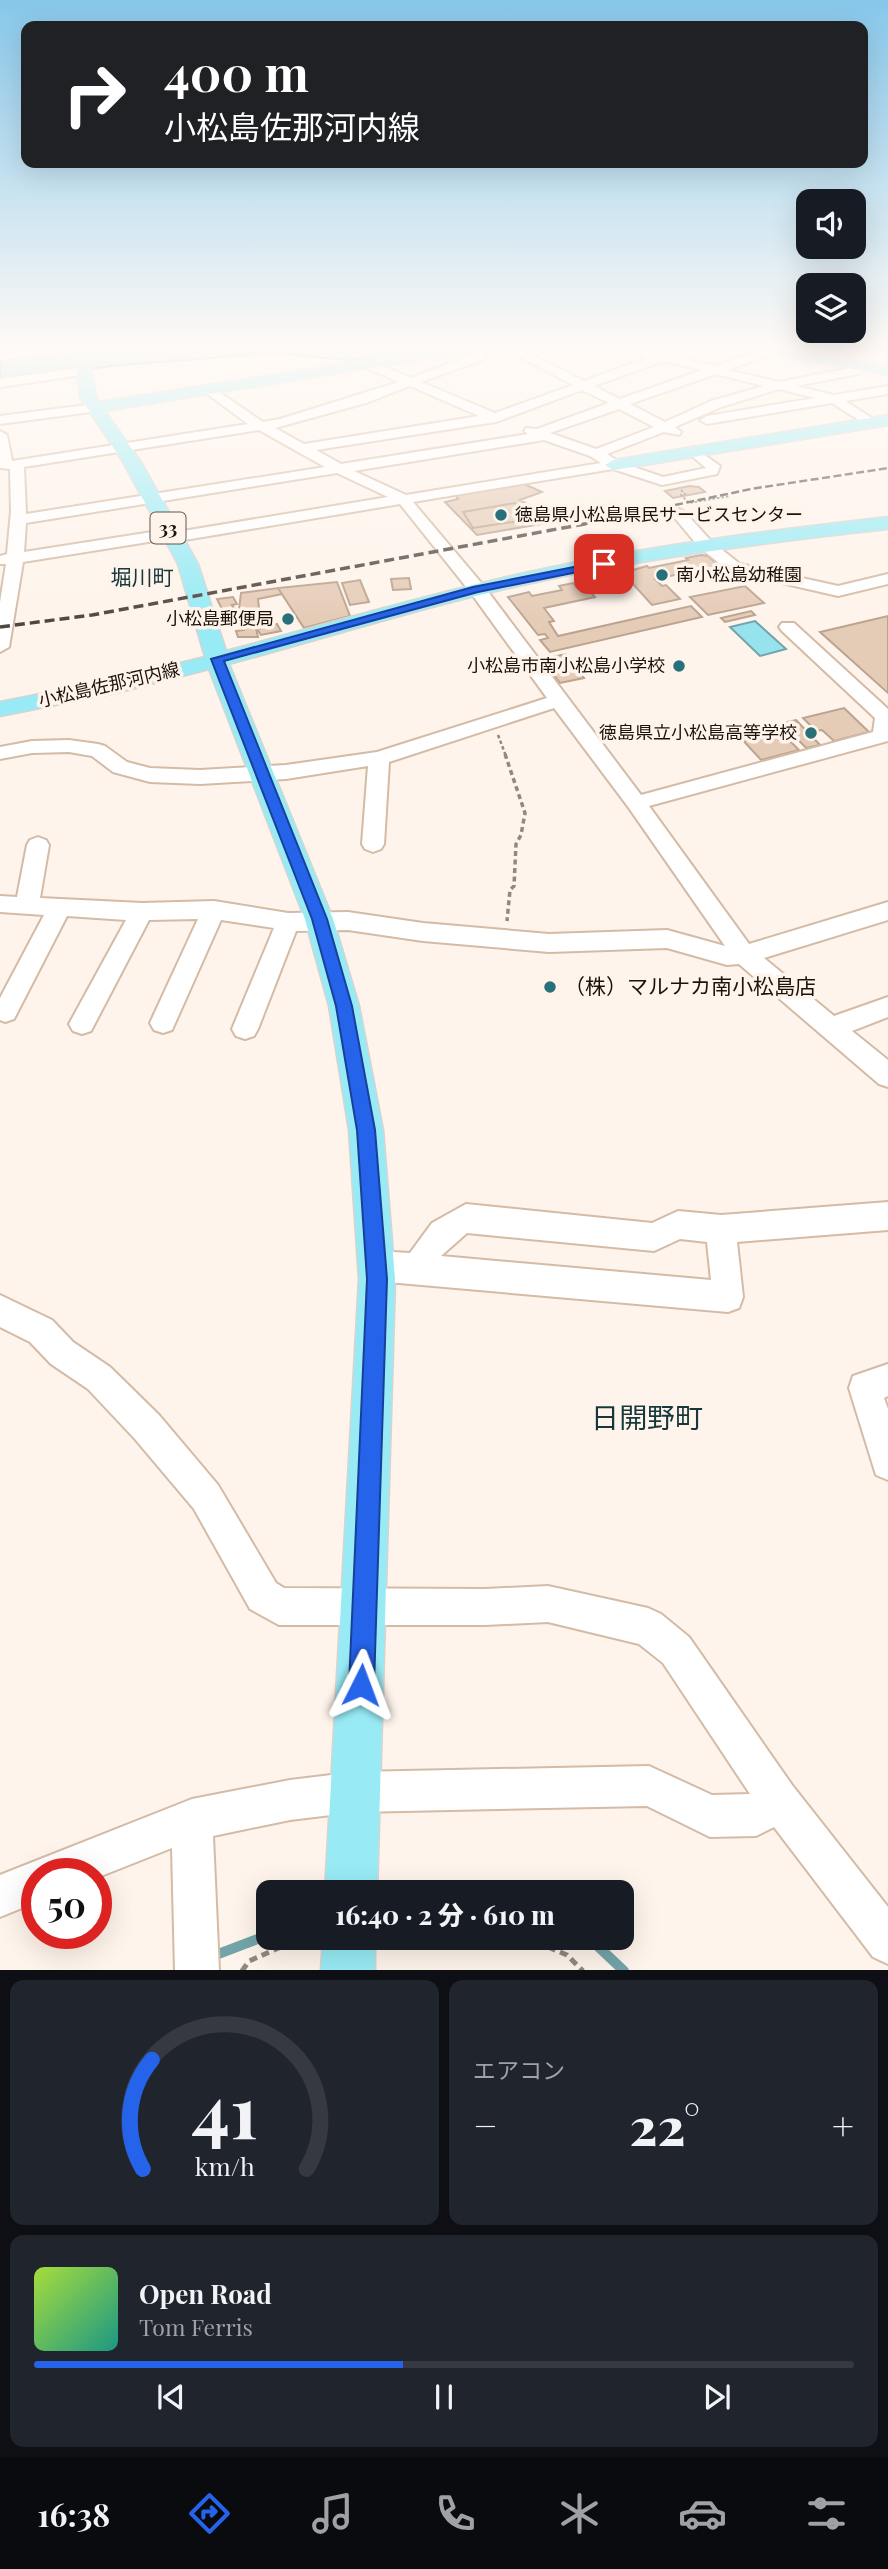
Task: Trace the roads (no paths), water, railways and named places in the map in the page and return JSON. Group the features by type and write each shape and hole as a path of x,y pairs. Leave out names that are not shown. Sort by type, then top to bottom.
{"main road":[{"name":"33","path":"114,437 132,462 188,564 217,659"},
{"path":"614,465 783,437"},
{"name":"小松島佐那河内線","path":"0,709 44,702 217,659 477,589 705,544 888,523"},
{"path":"217,659 262,773 304,920 344,1006 366,1130 376,1266 365,1605 352,1880"},
{"path":"348,1970 349,1950"}],"street":[{"path":"0,437 21,505 8,559 0,647"},
{"path":"8,465 196,437"},
{"path":"283,437 341,470 403,499 477,589 636,803 744,955 830,1028 884,1069"},
{"path":"305,448 373,437"},
{"path":"19,520 341,470 529,437"},
{"path":"546,437 595,453 614,465 662,481 712,471 713,466 683,437"},
{"path":"595,453 643,437"},
{"path":"8,559 172,536 614,465"},
{"path":"679,513 705,544 736,568 838,591 888,579"},
{"path":"636,803 882,736 886,717 788,628"},
{"path":"0,753 32,747 69,746 98,750 120,767 150,775 200,776 286,772 379,758 558,701"},
{"path":"373,844 379,758"},
{"path":"27,906 38,845"},
{"path":"0,904 142,912 214,910 304,920 348,920 423,932 506,937 549,943 667,939 727,956 744,955 888,911"},
{"path":"5,1012 59,909"},
{"path":"163,1023 214,910"},
{"path":"82,1024 142,912"},
{"path":"245,1029 304,920"},
{"path":"830,1028 888,1007"},
{"path":"418,1268 427,1248 445,1228 466,1218 654,1237 678,1225 721,1229 888,1216"},
{"path":"376,1266 728,1297 721,1229"},
{"path":"0,1310 41,1331 62,1353 99,1378 147,1427 206,1497 263,1596 279,1607 548,1605 648,1627 676,1650 778,1799 888,1942"},
{"path":"888,1380 865,1388 888,1463"},
{"path":"95,1858 192,1820 290,1800 356,1792 649,1786 710,1816 756,1815 778,1799"},
{"path":"192,1820 196,1952"},
{"path":"0,1896 21,1887"}],"water":[{"path":"755,621 786,649 760,656 730,627"}],"waterway":[{"path":"213,1956 256,1940"},
{"path":"602,1950 623,1970"}],"railway":[{"path":"591,523 751,489 888,468"},
{"path":"591,523 595,522"},
{"path":"0,627 92,615 591,523"},
{"path":"585,524 591,523"}],"place":[{"name":"徳島県小松島県民サービスセンター","path":"501,515"},
{"name":"南小松島幼稚園","path":"662,575"},
{"name":"小松島郵便局","path":"288,619"},
{"name":"小松島市南小松島小学校","path":"679,666"},
{"name":"徳島県立小松島高等学校","path":"811,733"},
{"name":"（株）マルナカ南小松島店","path":"550,987"}],"district":[{"name":"堀川町","path":"142,578"},
{"name":"日開野町","path":"647,1418"}]}
